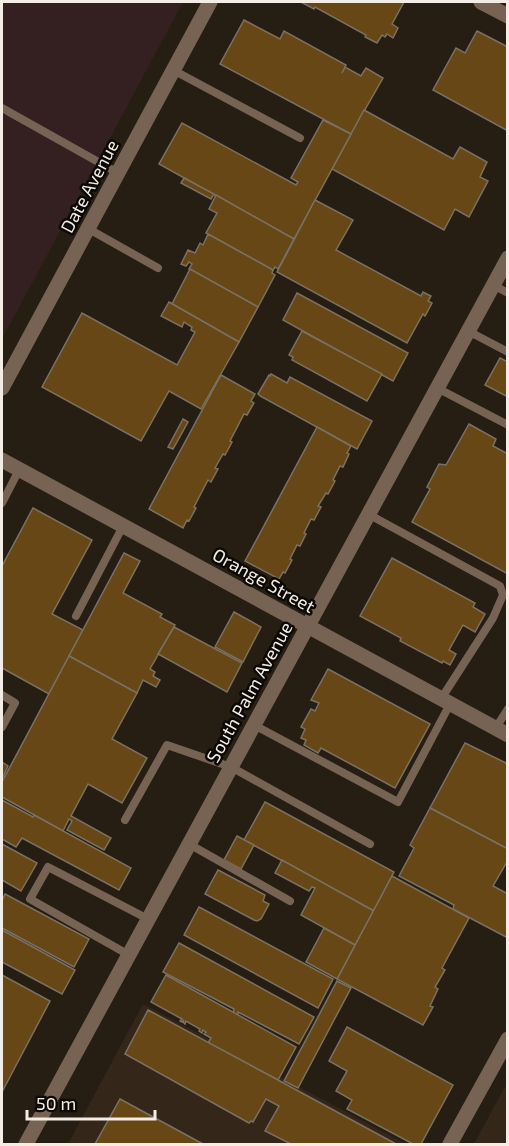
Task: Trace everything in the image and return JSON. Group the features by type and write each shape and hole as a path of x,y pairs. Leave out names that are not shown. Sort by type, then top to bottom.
{"street":[{"name":"Date Avenue","path":"2,388 210,2"},
{"path":"481,2 507,16"},
{"name":"South Palm Avenue","path":"26,1144 507,258"},
{"name":"Orange Street","path":"2,460 501,732"},
{"path":"450,1144 507,1039"}],"lane":[{"path":"173,70 300,138"},
{"path":"2,108 118,172"},
{"path":"87,228 158,268"},
{"path":"493,285 507,293"},
{"path":"468,332 507,352"},
{"path":"437,388 507,425"},
{"path":"2,503 20,470"},
{"path":"254,725 398,802 430,741 446,702 493,618 503,595 500,586 368,514"},
{"path":"76,616 123,526"},
{"path":"2,695 15,703 2,728"},
{"path":"501,732 507,709"},
{"path":"125,820 167,745 231,767 370,844"},
{"path":"189,844 290,901"},
{"path":"129,955 30,899 48,867 148,919"}],"shaded area":[{"path":"2,2 183,2 2,339"},
{"path":"143,1004 406,1144 68,1144"},
{"path":"507,1083 507,1144 474,1144"}],"building":[{"path":"301,2 404,2 392,24 398,28 393,38 387,34 385,37 382,35 377,43 315,7 314,9"},
{"path":"244,20 280,39 284,31 346,65 345,67 361,76 366,68 383,78 351,134 220,64"},
{"path":"477,31 508,47 508,131 433,90 456,48 465,53"},
{"path":"364,110 453,159 460,147 487,162 480,177 488,181 469,217 455,209 444,230 332,169"},
{"path":"323,120 351,134 294,239 159,164 182,123 296,185 298,182 291,178"},
{"path":"184,178 214,194 211,199 181,183"},
{"path":"216,195 294,239 278,269 275,267 273,270 206,233 217,213 209,209"},
{"path":"315,200 353,220 336,250 421,296 423,292 431,296 428,301 432,303 425,316 423,314 407,343 277,272"},
{"path":"208,234 273,270 272,273 275,275 258,307 189,269 192,264 189,262 186,266 181,264 188,250 195,253 200,243 203,245"},
{"path":"190,269 258,307 239,342 172,304"},
{"path":"297,293 408,353 393,381 283,320"},
{"path":"169,302 239,342 201,409 169,391 141,441 42,387 82,313 177,365 195,332 184,322 182,327 161,316"},
{"path":"302,331 382,374 367,401 292,360 293,357 289,355"},
{"path":"500,358 508,362 508,397 485,385"},
{"path":"271,374 287,383 290,377 372,421 357,449 260,396 258,394"},
{"path":"221,375 255,394 251,401 254,403 247,415 244,414 230,441 232,442 215,468 218,469 211,482 208,480 194,507 196,508 183,528 149,509"},
{"path":"183,419 188,422 173,449 168,447"},
{"path":"469,424 496,439 493,446 508,454 508,574 412,522 430,489 427,487 439,464 446,465"},
{"path":"317,427 351,446 347,453 349,454 343,467 340,466 328,494 326,493 318,506 321,507 314,520 311,519 300,546 297,545 285,573 283,572 279,579 245,561"},
{"path":"33,508 92,540 52,614 83,630 49,694 2,668 2,566"},
{"path":"124,553 140,561 123,593 162,614 160,617 175,625 150,669 155,672 153,676 160,680 156,687 143,680 137,693 69,656"},
{"path":"392,558 475,603 473,607 485,614 475,632 463,625 449,650 456,654 450,665 400,641 401,638 360,616"},
{"path":"234,612 261,627 243,662 215,647"},
{"path":"174,627 242,663 227,692 158,654"},
{"path":"69,656 137,693 112,739 147,758 122,803 88,784 71,816 111,838 104,850 67,830 72,821 69,819 63,831 2,797 2,782"},
{"path":"328,669 430,724 395,788 321,748 318,753 304,745 306,740 301,738 305,729 301,727 311,709 315,711 319,703 311,700"},
{"path":"465,743 508,764 508,849 430,808"},
{"path":"2,762 8,766 2,779"},
{"path":"2,800 131,868 119,890 22,838 16,847 2,839"},
{"path":"265,802 394,872 374,911 244,840"},
{"path":"430,808 508,849 508,860 493,886 508,894 508,938 453,909 454,905 399,876 414,848 410,845"},
{"path":"237,836 254,845 241,869 224,860"},
{"path":"2,844 37,863 21,891 2,880"},
{"path":"282,860 374,911 355,945 301,915 315,888 312,887 309,891 275,873"},
{"path":"218,870 265,895 263,901 269,904 261,919 254,920 205,894"},
{"path":"392,876 469,918 442,968 445,970 435,987 438,989 430,1006 433,1007 423,1025 337,979"},
{"path":"5,894 89,939 74,967 2,928 2,901"},
{"path":"199,907 333,979 318,1008 184,935"},
{"path":"324,928 355,945 337,979 306,962"},
{"path":"2,930 75,970 62,994 2,962"},
{"path":"179,943 314,1017 299,1044 238,1012 238,1016 233,1013 234,1009 163,972"},
{"path":"2,975 50,1001 2,1092"},
{"path":"166,975 296,1047 278,1080 208,1043 211,1038 204,1034 206,1032 203,1030 202,1033 200,1029 186,1021 185,1024 184,1020 180,1021 182,1019 151,1002"},
{"path":"337,981 351,988 298,1088 284,1081"},
{"path":"148,1010 396,1144 291,1144 265,1131 279,1106 266,1099 253,1122 249,1123 125,1054"},
{"path":"347,1027 453,1085 421,1144 413,1144 347,1109 352,1100 336,1091 347,1071 329,1061"},
{"path":"120,1099 203,1144 95,1144"}]}
